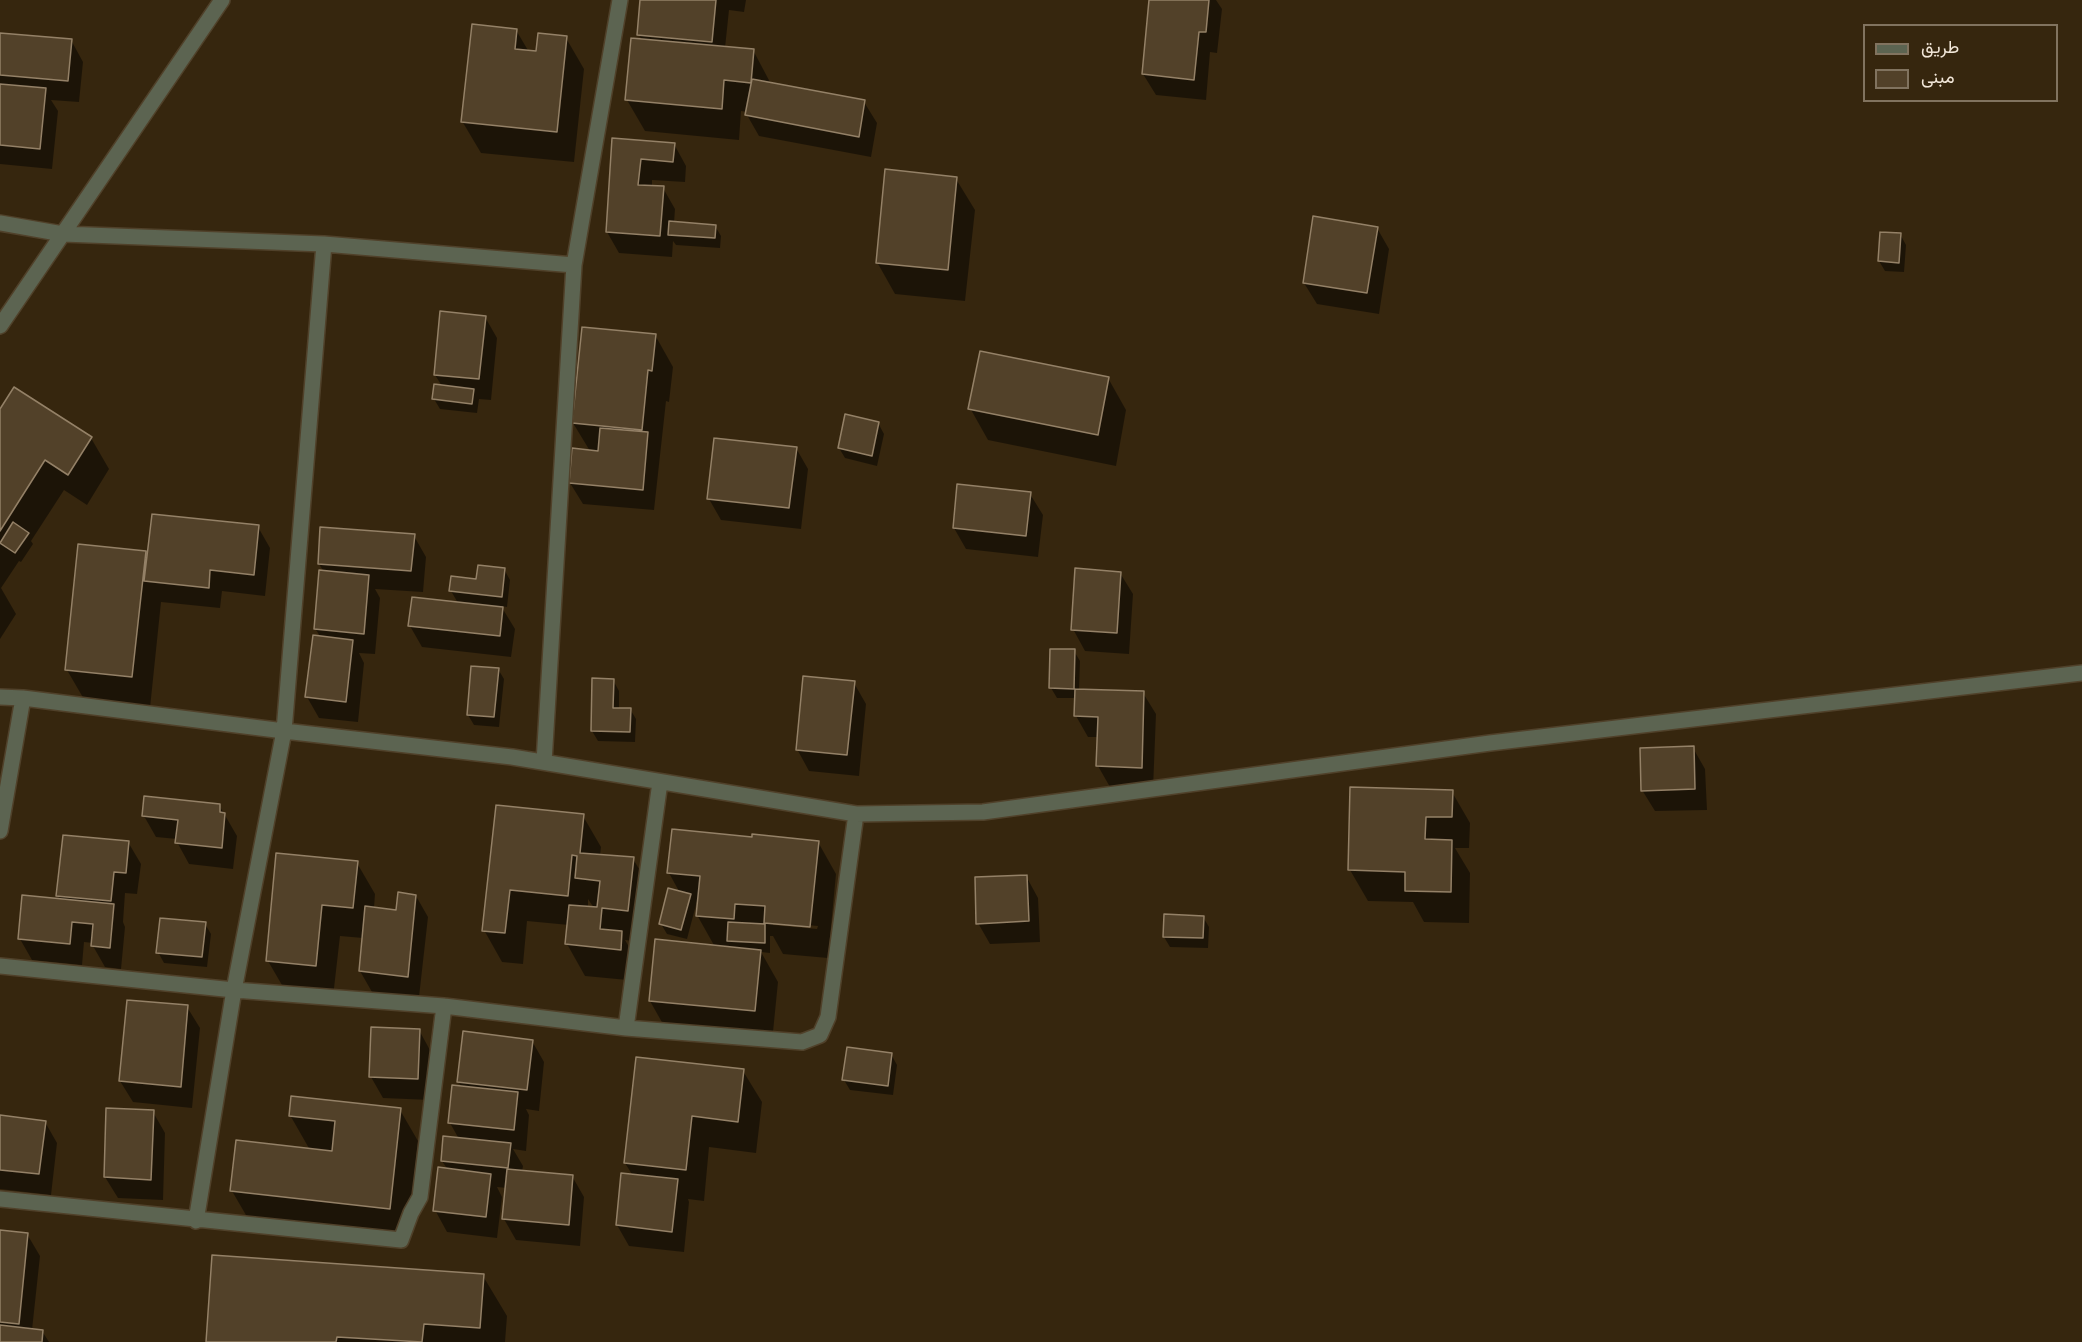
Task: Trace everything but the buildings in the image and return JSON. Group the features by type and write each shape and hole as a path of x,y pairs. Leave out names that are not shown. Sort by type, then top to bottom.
{"street":[{"path":"0,326 222,0"},
{"path":"544,762 574,265 620,0"},
{"path":"0,223 63,234 324,244 574,265"},
{"path":"196,1221 234,990 284,731 324,244"},
{"path":"0,697 544,762 856,814 983,812 1491,743 2082,673"},
{"path":"0,831 23,698"},
{"path":"626,1028 660,782"},
{"path":"0,966 234,990 444,1006 626,1028 802,1042 820,1035 828,1017 856,814"},
{"path":"0,1199 196,1221 401,1240 420,1197 444,1006"}]}
